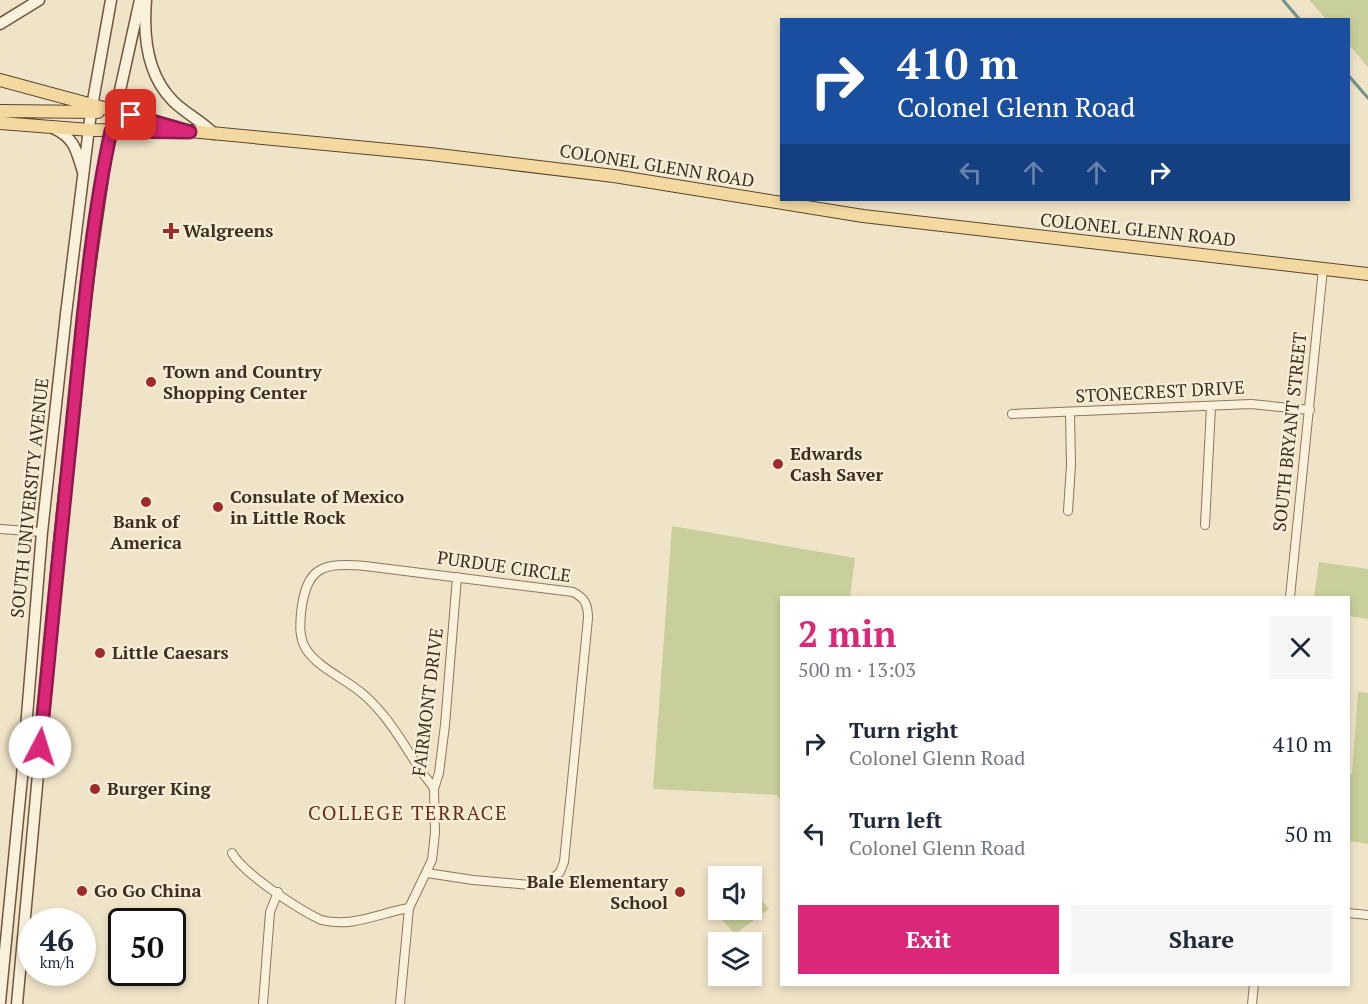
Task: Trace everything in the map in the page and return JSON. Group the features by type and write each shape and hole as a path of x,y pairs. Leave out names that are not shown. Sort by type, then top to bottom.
{"main road":[{"path":"0,24 39,0"},
{"name":"SOUTH UNIVERSITY AVENUE","path":"0,1002 22,777 42,532 66,314 92,108 111,0"},
{"name":"SOUTH UNIVERSITY AVENUE","path":"17,1004 60,534 87,287 103,171 140,0"},
{"path":"146,0 146,44 156,78 174,102 214,134"},
{"path":"0,80 92,108"},
{"path":"0,111 92,108"},
{"name":"COLONEL GLENN ROAD","path":"92,108 116,111 190,132"},
{"name":"COLONEL GLENN ROAD","path":"0,123 111,131 190,132 430,154 568,170 862,216 1368,274"},
{"path":"50,127 60,131 73,143 84,175"}],"street":[{"name":"SOUTH BRYANT STREET","path":"1290,596 1323,269"},
{"name":"STONECREST DRIVE","path":"1012,414 1251,404 1310,410"},
{"path":"1205,525 1211,407"},
{"path":"1068,511 1071,465 1070,413"},
{"path":"0,529 42,532"},
{"name":"PURDUE CIRCLE","path":"427,873 514,885 542,885 560,872 564,862 570,806 588,618 587,606 584,599 573,592 339,564 320,571 306,585 302,602 300,625 305,647 316,660 371,701 412,754 434,789"},
{"name":"FAIRMONT DRIVE","path":"400,1004 409,908 432,860 435,832 434,789 439,773 457,578"},
{"path":"232,853 243,867 278,892 312,915 332,922 352,922 409,908"},
{"path":"262,1004 270,912 278,892"},
{"path":"1350,913 1368,915"},
{"path":"1252,1004 1254,986"}],"green space":[{"path":"1309,0 1368,0 1368,67 1350,46 1350,18 1325,18"},
{"path":"672,526 855,558 850,596 780,596 780,800 777,795 653,789"},
{"path":"1319,562 1368,569 1368,619 1350,616 1350,596 1314,596"},
{"path":"1358,692 1368,693 1368,844 1350,841 1350,774 1352,774"},
{"path":"762,901 769,909 762,914"},
{"path":"722,920 754,920 738,932 733,932"}],"waterway":[{"path":"1283,0 1298,18"},
{"path":"1350,77 1368,98"}],"place":[{"name":"Walgreens","path":"171,231"},
{"name":"Town and Country Shopping Center","path":"151,382"},
{"name":"Edwards Cash Saver","path":"778,464"},
{"name":"Bank of America","path":"146,502"},
{"name":"Consulate of Mexico in Little Rock","path":"218,507"},
{"name":"Little Caesars","path":"100,653"},
{"name":"Burger King","path":"95,789"},
{"name":"Go Go China","path":"82,891"},
{"name":"Bale Elementary School","path":"680,892"}],"district":[{"name":"COLLEGE TERRACE","path":"408,813"}],"route":[{"path":"40,747 87,287 103,171 111,131 190,132 131,115"}]}
